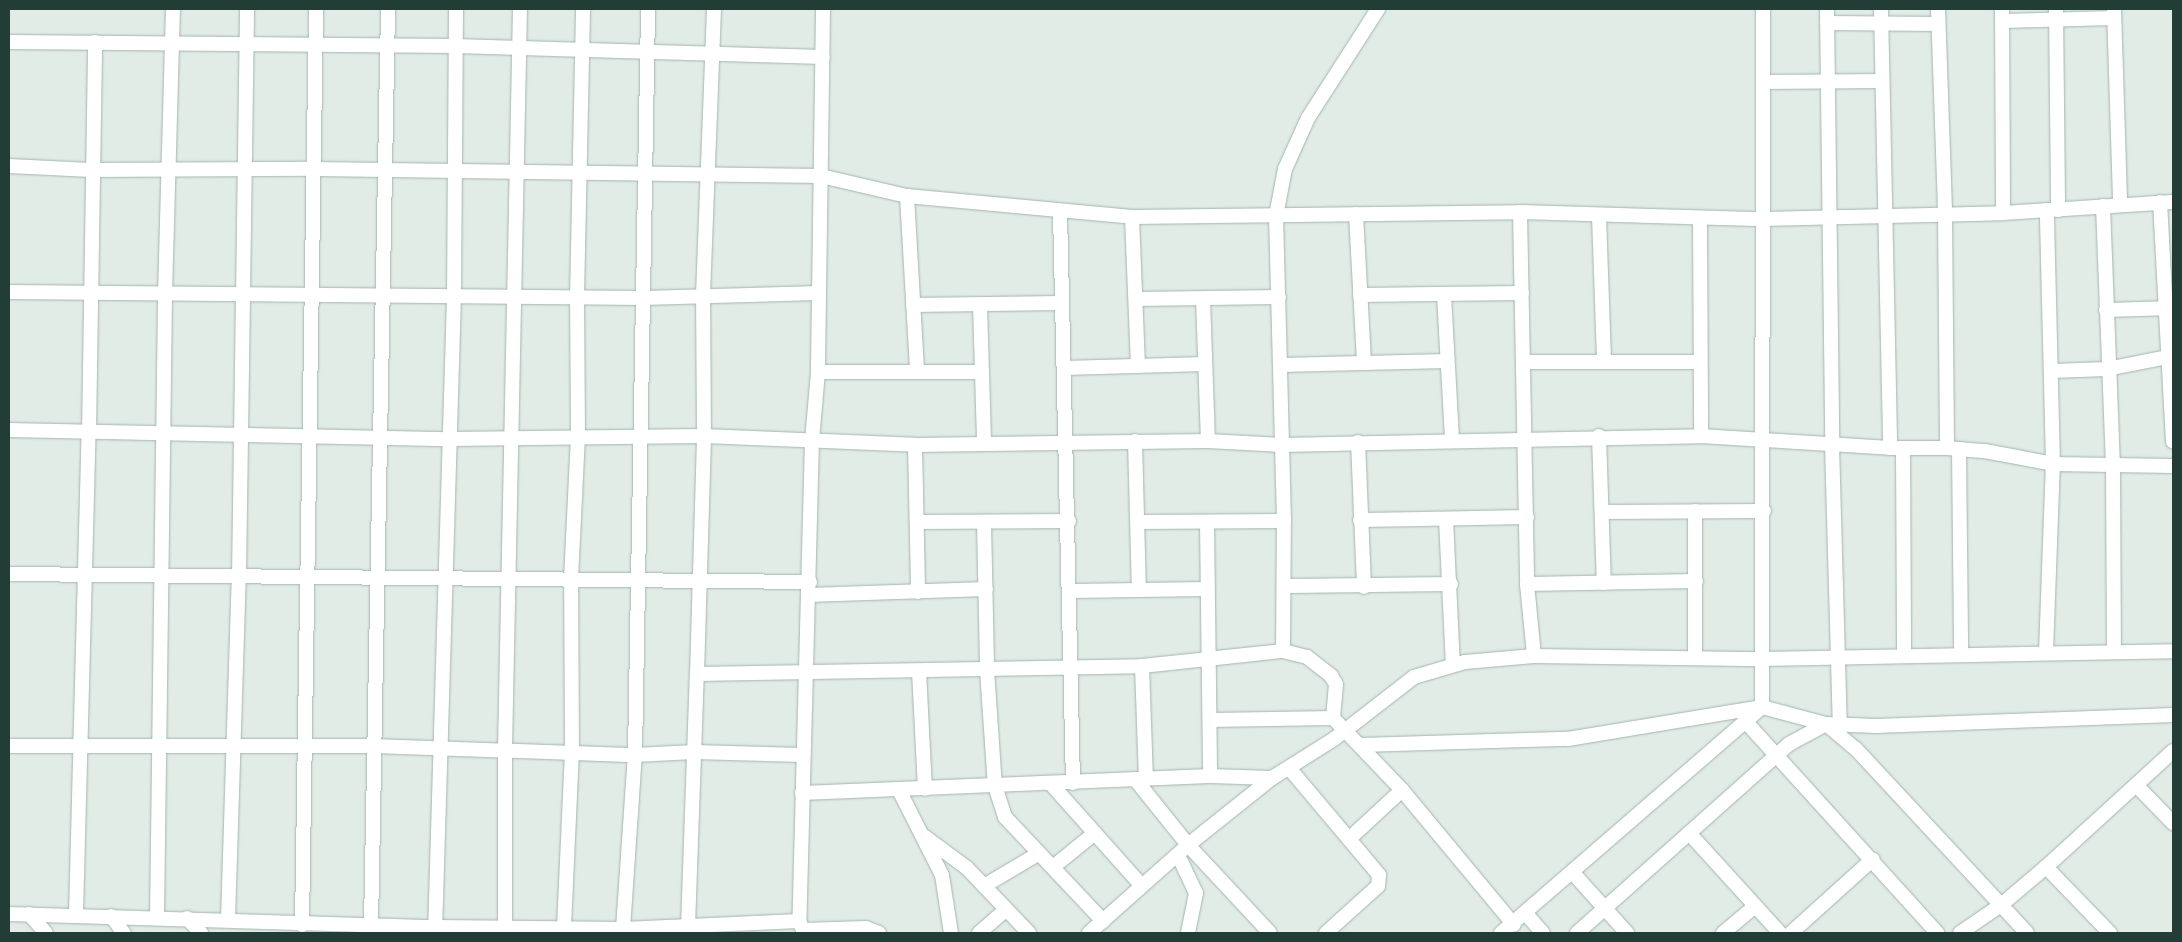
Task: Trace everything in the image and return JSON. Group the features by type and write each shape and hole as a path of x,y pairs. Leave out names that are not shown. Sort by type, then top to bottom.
{"street":[{"path":"158,917 158,745 165,294 173,9"},
{"path":"228,920 239,578 243,171 247,9"},
{"path":"293,927 304,747 309,578 309,434 316,9"},
{"path":"371,927 388,9"},
{"path":"434,930 442,747 454,297 456,9"},
{"path":"505,928 504,749 520,9"},
{"path":"564,928 572,751 571,579 578,436 577,297 584,9"},
{"path":"623,928 635,755 636,580 647,175 648,9"},
{"path":"686,930 700,580 704,436 703,295 714,9"},
{"path":"802,928 802,755 809,589 812,440 818,372 823,9"},
{"path":"1283,651 1284,521 1276,216 1285,169 1308,118 1378,9"},
{"path":"1501,933 1514,925 1762,707 1765,440 1763,9"},
{"path":"1827,9 1830,80 1832,445 1840,724"},
{"path":"1938,9 1961,654"},
{"path":"2046,652 2053,464 2053,210 2057,14"},
{"path":"2002,213 2002,15 2114,14 2120,205"},
{"path":"1827,23 1881,16 1938,24"},
{"path":"1881,16 1885,215 1904,656"},
{"path":"9,42 172,43 315,47 455,46 518,50 823,57"},
{"path":"76,914 89,434 92,292 91,170 95,42"},
{"path":"1763,82 1882,81"},
{"path":"9,166 91,170 243,171 313,169 821,176 907,196 1132,217 1520,212 1700,218 1831,218 2002,213 2167,202 2169,308 2167,357 2173,442"},
{"path":"907,196 917,371"},
{"path":"2103,206 2107,369 2113,466 2114,651"},
{"path":"1060,211 1061,303 1068,442 1071,591 1069,668 1073,783"},
{"path":"1520,212 1525,362 1527,584 1534,656"},
{"path":"1356,214 1364,363"},
{"path":"1599,216 1604,360"},
{"path":"1132,217 1138,366"},
{"path":"1700,218 1701,436"},
{"path":"9,292 643,298 819,293"},
{"path":"1360,295 1444,295 1522,292"},
{"path":"1444,295 1452,439"},
{"path":"1136,299 1279,297"},
{"path":"1203,299 1208,440"},
{"path":"913,305 1061,303"},
{"path":"980,305 984,443"},
{"path":"2106,310 2169,308"},
{"path":"2052,371 2107,369 2167,357"},
{"path":"1281,366 1447,360"},
{"path":"1525,362 1604,360 1700,362"},
{"path":"1064,368 1205,364"},
{"path":"818,372 982,372"},
{"path":"9,430 89,434 241,433 449,439 510,436 641,438 704,436 915,445 1208,440 1282,445 1452,439 1701,436 1896,449 1953,448 2053,464 2173,466"},
{"path":"1599,436 1604,583"},
{"path":"1135,441 1139,589"},
{"path":"1358,442 1364,587"},
{"path":"915,445 919,522 918,592"},
{"path":"1695,511 1695,657"},
{"path":"1603,512 1764,511"},
{"path":"1360,520 1527,517"},
{"path":"1446,519 1454,665"},
{"path":"919,522 1069,521"},
{"path":"1138,522 1284,521"},
{"path":"984,522 986,670 995,786 1004,817 1103,921"},
{"path":"1207,522 1210,776"},
{"path":"9,574 161,574 239,578 508,577 700,580 809,589 918,592 986,589"},
{"path":"1527,584 1696,581"},
{"path":"1285,586 1364,587 1451,584"},
{"path":"1071,591 1207,589"},
{"path":"697,674 1142,666 1283,651 1307,656 1331,676 1336,684 1333,718"},
{"path":"1089,933 1141,885 1272,778 1334,739 1345,728 1414,677 1454,665 1534,656 1763,659 1838,656 2173,651"},
{"path":"1142,666 1140,779 1183,850 1196,893 1188,933"},
{"path":"919,671 925,790"},
{"path":"1362,745 1568,739 1762,707 1826,724 1876,726 2173,715"},
{"path":"1210,720 1333,718 1362,745 1402,790 1514,925"},
{"path":"1746,722 1937,933"},
{"path":"1577,933 1789,744 1826,724"},
{"path":"1826,724 1856,749 2027,933"},
{"path":"9,746 158,745 235,748 373,746 572,751 635,755 694,752 802,755"},
{"path":"1960,933 2001,905 2046,867 2137,786 2173,751"},
{"path":"1289,768 1379,875 1378,886 1326,933"},
{"path":"802,793 1052,785 1210,776 1272,778"},
{"path":"1052,785 1141,885"},
{"path":"2137,786 2173,823"},
{"path":"899,790 925,836 942,875 951,933"},
{"path":"1349,839 1402,790"},
{"path":"1053,867 1095,833"},
{"path":"1689,833 1754,908 1780,933"},
{"path":"925,836 967,868 1029,933"},
{"path":"1183,850 1270,933"},
{"path":"984,886 1038,854"},
{"path":"1791,933 1872,859"},
{"path":"2046,867 2110,933"},
{"path":"1573,873 1627,933"},
{"path":"1723,933 1754,908"},
{"path":"980,933 1005,910"},
{"path":"9,914 76,914 187,918 293,927 371,927 434,930 505,928 686,930 866,928 879,933"},
{"path":"29,914 46,933"},
{"path":"1526,914 1544,933"},
{"path":"111,916 124,933"},
{"path":"187,918 201,933"}]}
